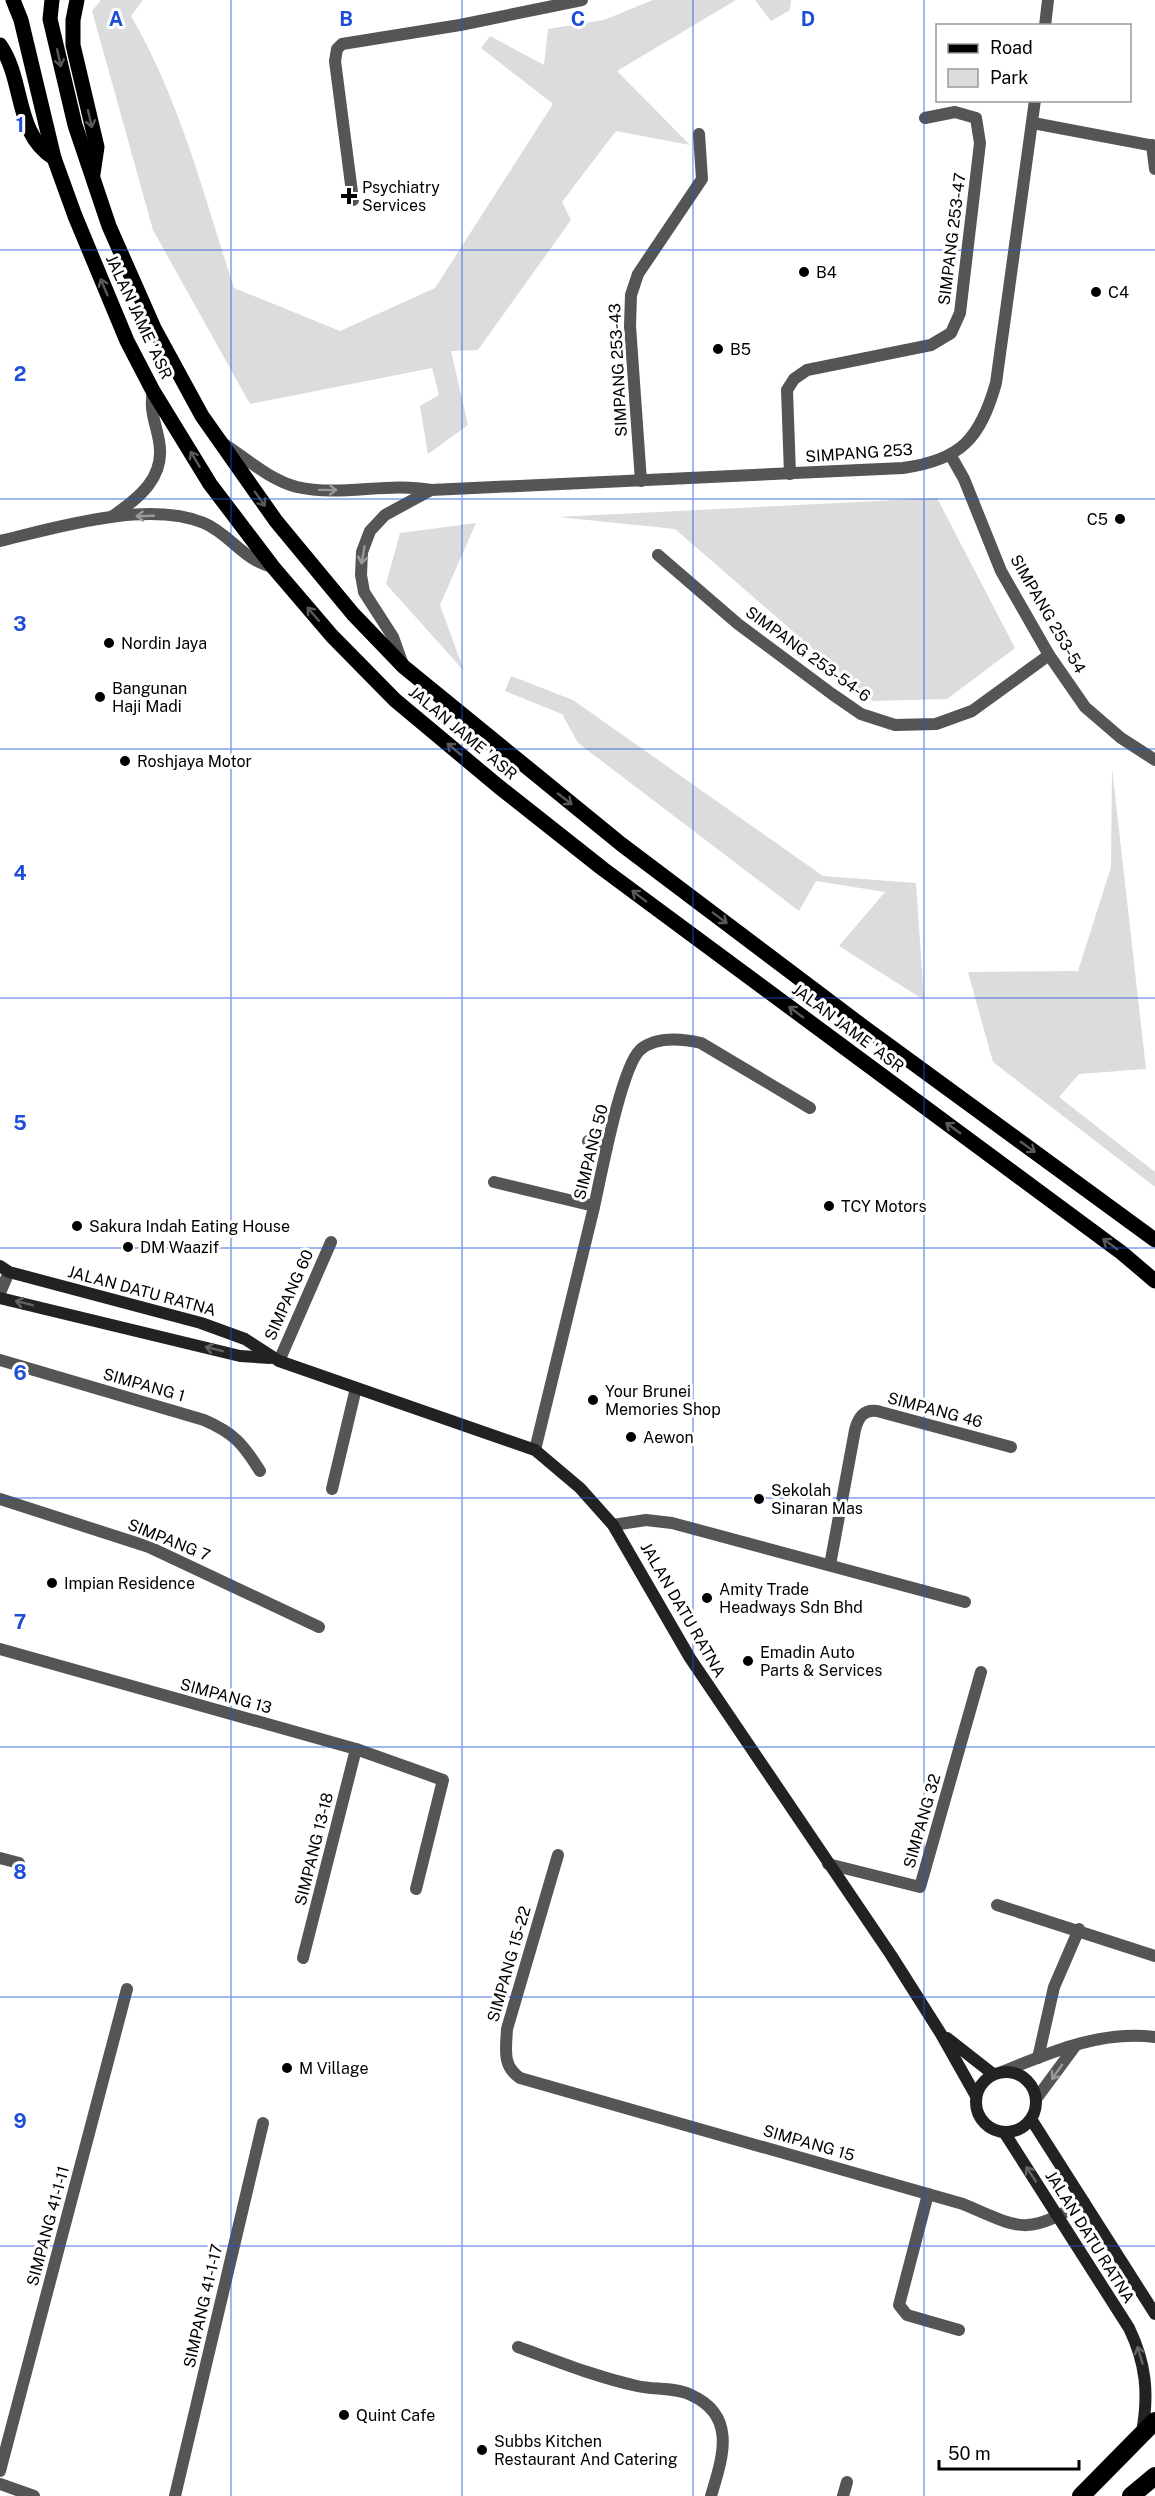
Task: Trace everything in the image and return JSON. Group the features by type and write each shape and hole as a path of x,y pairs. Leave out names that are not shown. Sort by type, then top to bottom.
{"highway":[{"path":"1081,2496 1149,2427"},
{"path":"1131,2496 1155,2476"}],"main road":[{"name":"JALAN JAME 'ASR","path":"13,0 21,20 54,158 96,269 127,341 153,391 210,484 273,567 332,636 395,700 603,869 1122,1254 1155,1281"},
{"name":"JALAN JAME 'ASR","path":"52,0 50,19 65,88 109,226 154,328 202,416 276,521 318,573 404,667 621,844 875,1035 1155,1240"},
{"path":"77,0 73,20 73,45 97,147 93,178"},
{"path":"0,45 16,81 31,136 42,151 54,158"},
{"name":"JALAN DATU RATNA","path":"4,1269 201,1323 245,1339 275,1359 535,1450 580,1488 613,1524 636,1560 690,1658 941,2034 976,2096"},
{"name":"JALAN DATU RATNA","path":"0,1298 240,1356 275,1359"},
{"name":"JALAN DATU RATNA","path":"941,2034 998,2073"},
{"path":"998,2073 1021,2075 1028,2081 1036,2099 1031,2119 1024,2126 1004,2132 986,2124 979,2116 976,2096 985,2079 998,2073"},
{"name":"JALAN DATU RATNA","path":"1031,2119 1155,2314"},
{"name":"JALAN DATU RATNA","path":"1004,2132 1129,2328 1140,2352 1146,2380 1149,2427"}],"street":[{"path":"352,200 335,62 337,49 342,44 460,25 582,0"},
{"path":"1045,24 1048,0"},
{"name":"SIMPANG 253","path":"220,441 269,475 295,486 350,490 405,485 432,490 641,482 903,468 930,464 951,456 972,437 988,412 996,383 1035,102"},
{"name":"SIMPANG 253-47","path":"790,474 787,390 794,379 807,370 931,345 951,333 960,313 980,143 976,118 955,112 925,118"},
{"path":"1033,123 1153,145 1155,169"},
{"name":"SIMPANG 253-43","path":"641,482 630,326 631,294 638,274 702,179 699,134"},
{"path":"113,516 149,486 158,467 159,442 150,404 153,391"},
{"name":"SIMPANG 253-54","path":"951,456 1001,571 1049,655 1085,707 1121,738 1155,760"},
{"name":"SIMPANG 253","path":"404,667 393,637 364,592 361,575 362,552 370,531 385,515 432,490"},
{"path":"0,541 113,516 166,515 189,518 220,533 260,565 273,567"},
{"name":"SIMPANG 253-54-6","path":"658,555 738,624 832,694 861,714 895,725 936,724 972,711 1049,655"},
{"name":"SIMPANG 50","path":"535,1450 607,1147 629,1065 641,1049 657,1042 681,1039 716,1049 810,1108"},
{"path":"588,1142 607,1147"},
{"path":"494,1182 594,1206"},
{"name":"SIMPANG 60","path":"275,1359 331,1242"},
{"path":"0,1293 4,1269"},
{"name":"SIMPANG 1","path":"0,1360 204,1420 224,1428 241,1442 260,1471"},
{"path":"332,1488 356,1388"},
{"name":"SIMPANG 46","path":"830,1565 855,1430 863,1414 870,1410 877,1411 1011,1447"},
{"name":"SIMPANG 7","path":"0,1499 149,1547 319,1627"},
{"path":"613,1524 646,1520 672,1522 965,1602"},
{"name":"SIMPANG 13","path":"0,1649 356,1749 442,1780 416,1889"},
{"name":"SIMPANG 32","path":"828,1864 920,1887 981,1672"},
{"name":"SIMPANG 13-18","path":"303,1958 356,1749"},
{"name":"SIMPANG 15-22","path":"520,2078 509,2070 506,2057 507,2029 558,1855"},
{"path":"0,1858 19,1863"},
{"path":"997,1905 1079,1929 1155,1956"},
{"path":"1038,2058 1054,1987 1079,1929"},
{"name":"SIMPANG 41-1-11","path":"0,2471 127,1989"},
{"path":"998,2073 1076,2045 1113,2035 1155,2037"},
{"path":"1036,2099 1076,2045"},
{"name":"SIMPANG 15","path":"520,2078 963,2204 1022,2227 1059,2216 1084,2202"},
{"name":"SIMPANG 41-1-17","path":"175,2496 263,2123"},
{"path":"928,2194 899,2305 907,2315 959,2330"},
{"path":"518,2347 638,2386 692,2395 708,2406 720,2424 724,2436 723,2455 711,2496"},
{"path":"843,2496 847,2482"},
{"path":"0,2484 34,2496"}],"green space":[{"path":"101,0 143,0 131,16 164,81 190,149 234,288 340,331 435,288 553,104 481,48 490,36 544,65 548,29 604,20 653,0 736,0 617,71 690,145 616,131 562,202 571,220 478,350 451,351 468,425 428,454 420,406 439,395 432,368 250,404 153,230 92,11"},
{"path":"755,0 791,0 790,10 771,21"},
{"path":"937,498 1015,648 947,699 873,701 675,529 558,517"},
{"path":"476,523 440,605 464,671 386,584 400,533"},
{"path":"511,676 573,700 823,876 916,883 924,1000 839,946 885,892 816,881 799,911 578,743 562,714 505,691"},
{"path":"1112,768 1146,1069 1079,1074 1059,1097 1155,1172 1155,1187 993,1062 968,972 1078,971 1111,867"}],"place":[{"name":"Psychiatry Services","path":"349,196"},
{"name":"B4","path":"804,272"},
{"name":"C4","path":"1096,292"},
{"name":"B5","path":"718,349"},
{"name":"C5","path":"1120,519"},
{"name":"Nordin Jaya","path":"109,643"},
{"name":"Bangunan Haji Madi","path":"100,697"},
{"name":"Roshjaya Motor","path":"125,761"},
{"name":"TCY Motors","path":"829,1206"},
{"name":"Sakura Indah Eating House","path":"77,1226"},
{"name":"DM Waazif","path":"128,1247"},
{"name":"Your Brunei Memories Shop","path":"593,1400"},
{"name":"Aewon","path":"631,1437"},
{"name":"Sekolah Sinaran Mas","path":"759,1499"},
{"name":"Impian Residence","path":"52,1583"},
{"name":"Amity Trade Headways Sdn Bhd","path":"707,1598"},
{"name":"Emadin Auto Parts & Services","path":"748,1661"},
{"name":"M Village","path":"287,2068"},
{"name":"Quint Cafe","path":"344,2415"},
{"name":"Subbs Kitchen Restaurant And Catering","path":"482,2450"}]}
